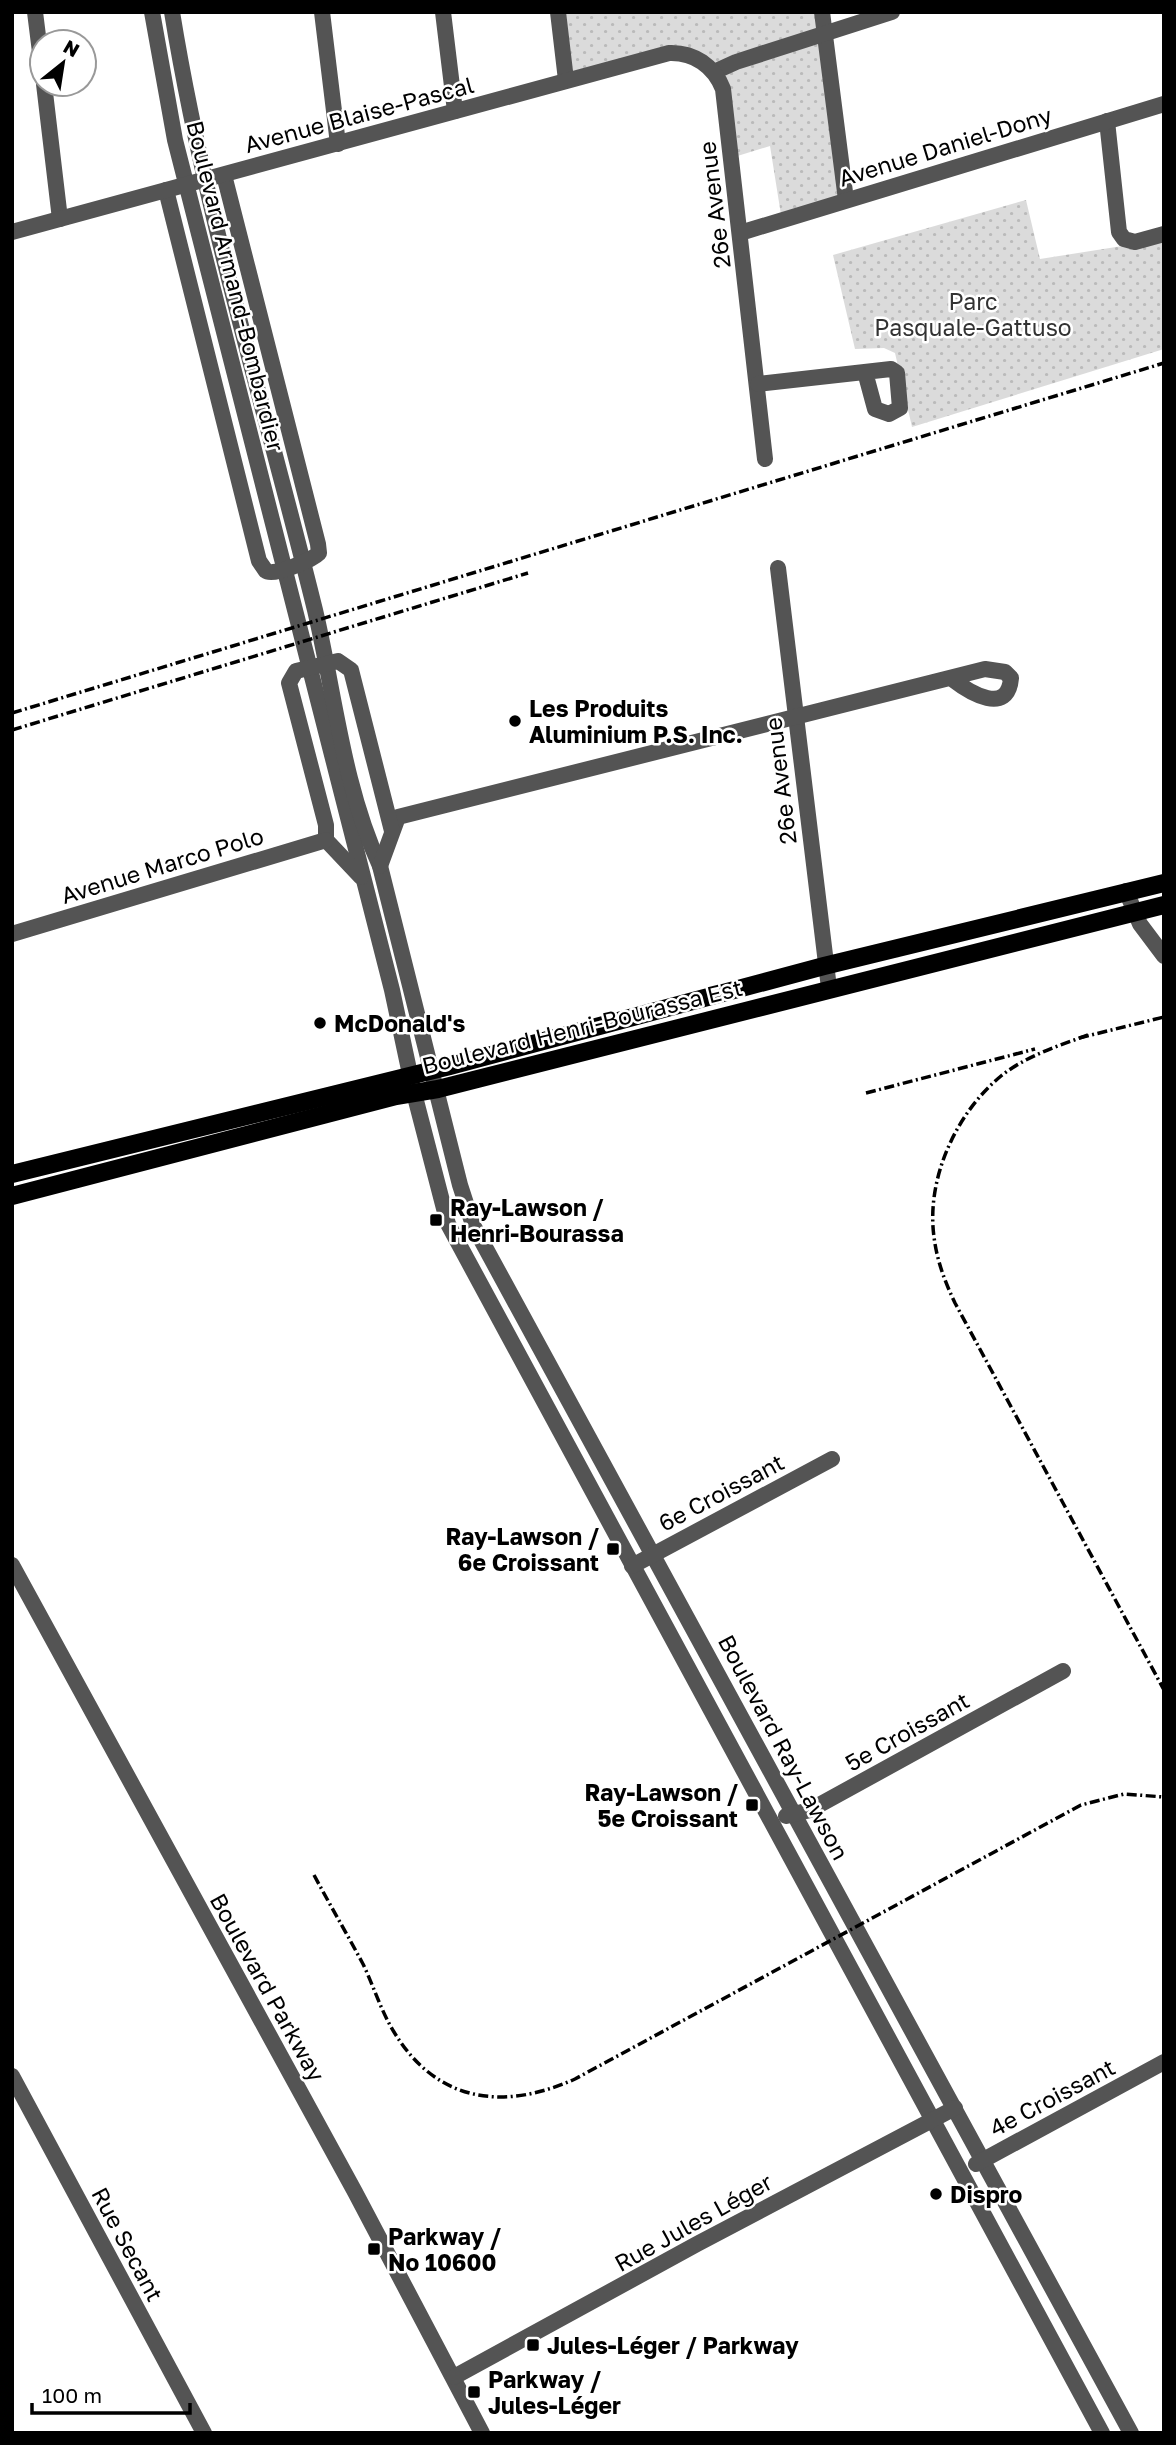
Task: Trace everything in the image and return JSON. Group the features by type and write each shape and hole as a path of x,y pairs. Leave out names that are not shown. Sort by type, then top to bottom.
{"main road":[{"name":"Boulevard Henri-Bourassa Est","path":"12,1174 433,1070 824,966 1164,883"},
{"name":"Boulevard Henri-Bourassa Est","path":"12,1196 1164,905"}],"street":[{"name":"Boulevard Armand-Bombardier","path":"152,12 173,131 186,185 237,348 357,830 363,878 411,1074"},
{"name":"Boulevard Armand-Bombardier","path":"172,12 186,99 206,179 237,348"},
{"path":"322,12 338,144"},
{"path":"443,12 455,111"},
{"path":"558,12 566,80"},
{"path":"822,12 846,200"},
{"path":"714,72 736,62 892,12"},
{"name":"Avenue Blaise-Pascal","path":"12,232 566,80 677,53 696,58 714,72"},
{"name":"26e Avenue","path":"714,72 723,89 765,459"},
{"path":"46,98 60,219"},
{"name":"Avenue Daniel-Dony","path":"740,233 1164,104"},
{"path":"1107,121 1119,232 1124,239 1135,242 1164,234"},
{"name":"Boulevard Armand-Bombardier","path":"166,190 259,561 265,571 274,574 312,559 318,553 318,544 224,174"},
{"path":"758,384 866,372"},
{"name":"26e Avenue","path":"778,568 824,966 829,988"},
{"path":"363,878 326,840 326,825 289,683 296,671 338,661 351,670 392,831"},
{"path":"380,866 398,817 952,679"},
{"name":"Boulevard Armand-Bombardier","path":"357,830 380,866 433,1070"},
{"name":"Avenue Marco Polo","path":"12,934 326,840"},
{"path":"1126,891 1140,924 1164,956"},
{"name":"Boulevard Ray-Lawson","path":"433,1070 460,1185 473,1225 634,1516 1131,2433"},
{"name":"Boulevard Ray-Lawson","path":"411,1074 440,1197 454,1237 1101,2433"},
{"name":"6e Croissant","path":"632,1566 832,1458"},
{"path":"611,1528 634,1516"},
{"name":"Boulevard Parkway","path":"12,1564 482,2433"},
{"name":"5e Croissant","path":"770,1820 810,1810 1063,1671"},
{"name":"4e Croissant","path":"961,2172 1164,2062"},
{"name":"Rue Secant","path":"12,2076 204,2433"},
{"name":"Rue Jules Léger","path":"454,2377 955,2108"}],"green space":[{"path":"558,12 822,12 846,200 782,221 770,146 731,158 723,89 686,54 566,80"},
{"name":"Parc Pasquale-Gattuso","path":"1026,200 1040,259 1135,244 1164,235 1164,349 912,427 895,353 884,348 855,349 833,255"}],"railway":[{"path":"12,713 1164,363"},
{"path":"12,730 528,573"},
{"path":"1079,1038 1164,1017"},
{"path":"1088,1035 1043,1052 1011,1069 985,1091 970,1109 958,1128 940,1170 933,1215 934,1237 942,1271 955,1303 1164,1690"},
{"path":"866,1093 1035,1049"},
{"path":"314,1875 363,1964 389,2024 411,2056 430,2074 451,2087 498,2097 523,2095 575,2079 1081,1805 1124,1794 1164,1797"}],"place":[{"name":"Les Produits Aluminium P.S. Inc.","path":"515,721"},
{"name":"McDonald's","path":"320,1023"},
{"name":"Ray-Lawson / Henri-Bourassa","path":"436,1220"},
{"name":"Ray-Lawson / 6e Croissant","path":"613,1549"},
{"name":"Ray-Lawson / 5e Croissant","path":"752,1805"},
{"name":"Dispro","path":"936,2194"},
{"name":"Parkway / No 10600","path":"374,2249"},
{"name":"Jules-Léger / Parkway","path":"533,2345"},
{"name":"Parkway / Jules-Léger","path":"474,2392"}]}
